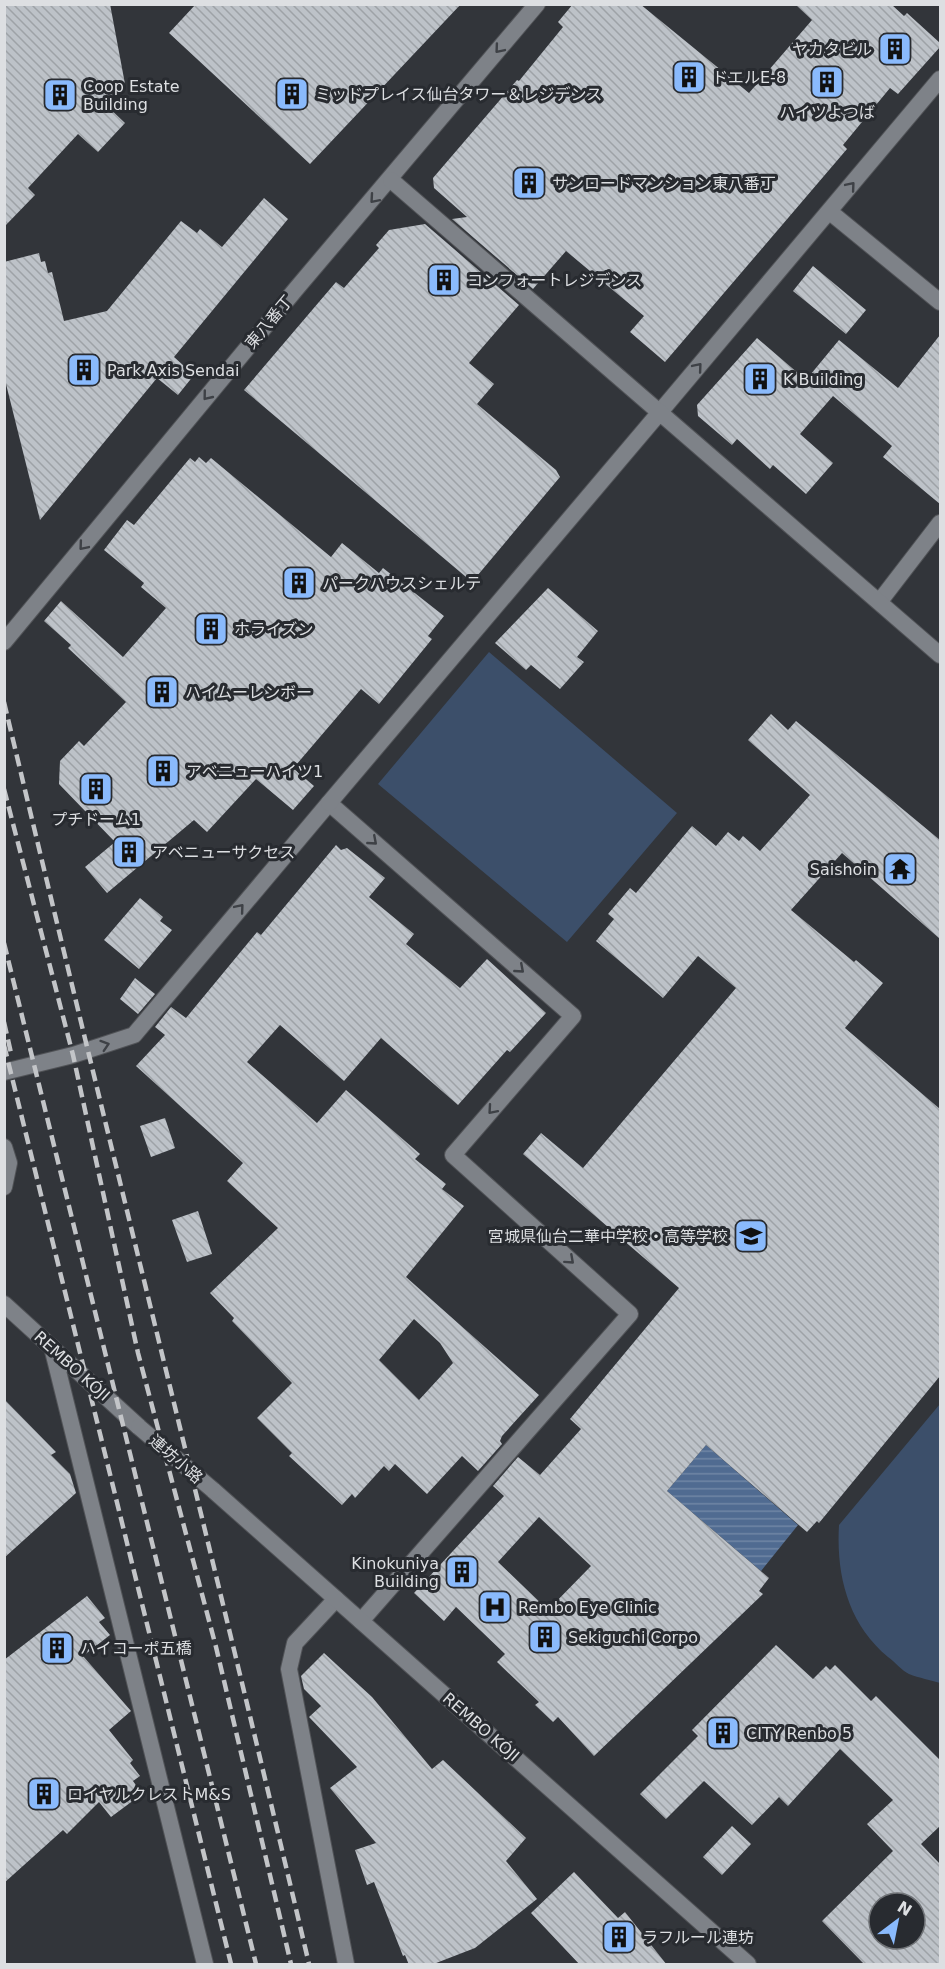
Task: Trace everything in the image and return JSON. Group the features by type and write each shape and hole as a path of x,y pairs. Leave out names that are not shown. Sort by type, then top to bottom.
{"street":[{"name":"東八番丁","path":"4,642 273,316 391,180 537,4"},
{"path":"4,1072 74,1055 134,1035 940,79"},
{"path":"391,180 940,655"},
{"path":"830,212 940,302"},
{"path":"880,601 940,523"},
{"path":"329,803 573,1016 453,1155 630,1314 361,1621"},
{"path":"4,1147 9,1163 4,1187"},
{"name":"REMBO KÓJI","path":"4,1304 140,1427"},
{"path":"52,1347 205,1965"},
{"name":"連坊小路","path":"140,1427 213,1490"},
{"name":"REMBO KÓJI","path":"213,1490 748,1965"},
{"path":"336,1599 295,1644 289,1669 346,1965"}],"shaded area":[{"path":"489,652 677,813 567,942 378,784"},
{"path":"940,1404 940,1683 906,1673 874,1644 863,1629 847,1597 843,1580 839,1525"},
{"path":"706,1445 798,1525 761,1571 667,1491"}],"building":[{"name":"Coop Estate Building","path":"4,4 110,4 125,84 106,105 125,123 98,152 78,134 28,188 35,195 4,227"},
{"path":"196,4 461,4 310,164 169,33"},
{"path":"573,4 640,4 749,93 812,20 795,4 892,5 904,16 907,13 940,43 940,47 898,94 890,88 843,145 847,149 665,362 630,332 644,316 566,251 533,289 452,219 467,217 434,188 433,178 517,80 519,81 563,27 558,22"},
{"name":"Park Axis Sendai","path":"264,198 288,219 174,357 194,375 178,395 157,378 40,520 4,376 4,262 39,253 41,262 45,261 48,273 52,272 64,321 107,311 181,221 197,233 200,229 222,247"},
{"path":"425,224 519,305 469,363 494,384 477,404 556,470 560,477 472,582 244,390 336,282 344,288 379,248 376,245 389,230"},
{"path":"813,266 866,310 846,334 793,291"},
{"path":"940,335 940,504 883,457 892,446 833,396 800,434 833,463 806,494 773,465 770,469 737,439 732,445 698,416 697,405 757,338 806,380 839,340 898,388"},
{"path":"199,457 206,463 211,458 331,557 342,543 379,573 383,568 444,616 428,636 432,639 379,704 361,689 296,765 294,769 314,786 293,810 256,779 207,832 194,820 107,893 85,867 115,842 59,784 60,761 79,741 84,746 126,702 68,648 71,645 44,621 61,601 123,657 166,608 141,587 144,583 104,550 127,520 134,525 190,458 195,462"},
{"path":"548,588 598,631 577,657 584,662 560,689 531,665 526,670 495,643"},
{"path":"771,714 788,730 796,721 940,840 940,939 842,853 791,910 883,983 845,1028 940,1109 940,1376 819,1523 817,1521 807,1532 706,1445 667,1491 769,1578 759,1591 763,1594 594,1756 558,1717 553,1722 535,1705 539,1702 497,1662 505,1654 456,1607 444,1621 414,1593 504,1496 493,1486 518,1457 540,1475 581,1429 570,1419 679,1288 523,1154 541,1133 583,1168 736,988 698,956 663,998 596,941 614,919 608,914 630,888 636,893 692,826 716,846 728,832 739,841 743,836 760,851 810,795 748,740","holes":["539,1517 591,1566 548,1610 498,1562"]},
{"path":"336,845 341,850 347,848 385,878 369,897 414,934 406,944 460,988 487,959 546,1013 510,1052 507,1050 458,1105 381,1038 344,1081 280,1025 247,1062 317,1123 346,1090 420,1154 415,1159 446,1184 442,1189 464,1206 406,1277 539,1395 502,1436 500,1441 502,1444 478,1471 462,1456 427,1494 395,1464 389,1471 384,1466 355,1498 352,1494 342,1505 289,1456 292,1453 257,1418 292,1383 232,1321 234,1318 210,1293 278,1228 227,1181 243,1163 136,1066 165,1035 155,1027 171,1007 186,1018 257,932 261,935","holes":["414,1319 440,1343 453,1363 419,1400 379,1360"]},
{"path":"140,898 163,917 160,921 172,930 139,969 104,940"},
{"path":"135,978 155,994 138,1014 120,999"},
{"path":"165,1118 175,1148 151,1157 140,1126"},
{"path":"198,1211 212,1254 187,1262 172,1220"},
{"path":"4,1399 56,1452 51,1455 70,1474 76,1493 4,1558"},
{"path":"87,1596 105,1618 99,1622 110,1635 83,1656 131,1711 109,1730 133,1760 130,1763 140,1776 133,1781 142,1794 111,1817 99,1802 67,1834 63,1830 4,1883 4,1660"},
{"path":"776,1645 813,1679 826,1666 830,1670 835,1665 871,1701 876,1696 940,1760 940,1826 921,1844 940,1864 940,1965 865,1965 822,1921 893,1851 867,1824 893,1800 840,1749 788,1806 779,1797 752,1825 704,1781 666,1819 640,1794 698,1736 692,1730"},
{"path":"324,1653 372,1697 432,1769 443,1760 526,1838 506,1861 537,1899 475,1948 431,1965 409,1965 405,1955 403,1956 374,1882 367,1885 355,1850 376,1843 330,1788 357,1767 309,1717 321,1706 304,1689 301,1676"},
{"path":"732,1826 751,1844 722,1875 703,1857"},
{"path":"574,1872 618,1918 625,1912 667,1965 580,1965 531,1913"}],"railway":[{"path":"4,702 309,1964"},
{"path":"4,789 73,1055 138,1353 216,1647 291,1964"},
{"path":"4,943 256,1964"},
{"path":"4,1022 11,1053"},
{"path":"4,1045 231,1964"}],"place":[{"name":"ヤカタビル","path":"895,49"},
{"name":"ドエルE-8","path":"689,77"},
{"name":"ハイツよつば","path":"827,82"},
{"name":"ミッドプレイス仙台タワー＆レジデンス","path":"292,94"},
{"name":"Coop Estate Building","path":"60,95"},
{"name":"サンロードマンション東八番丁","path":"529,183"},
{"name":"コンフォートレジデンス","path":"444,280"},
{"name":"Park Axis Sendai","path":"84,370"},
{"name":"K Building","path":"760,379"},
{"name":"パークハウスシェルテ","path":"299,583"},
{"name":"ホライズン","path":"211,629"},
{"name":"ハイムーレンボー","path":"162,692"},
{"name":"アベニューハイツ1","path":"163,771"},
{"name":"プチドーム1","path":"96,789"},
{"name":"アベニューサクセス","path":"129,852"},
{"name":"Saishoin","path":"900,869"},
{"name":"宮城県仙台二華中学校・高等学校","path":"751,1236"},
{"name":"Kinokuniya Building","path":"462,1572"},
{"name":"Rembo Eye Clinic","path":"495,1607"},
{"name":"Sekiguchi Corpo","path":"545,1637"},
{"name":"ハイコーポ五橋","path":"57,1648"},
{"name":"CITY Renbo 5","path":"723,1733"},
{"name":"ロイヤルクレストM&S","path":"44,1794"},
{"name":"ラフルール連坊","path":"619,1937"}]}
